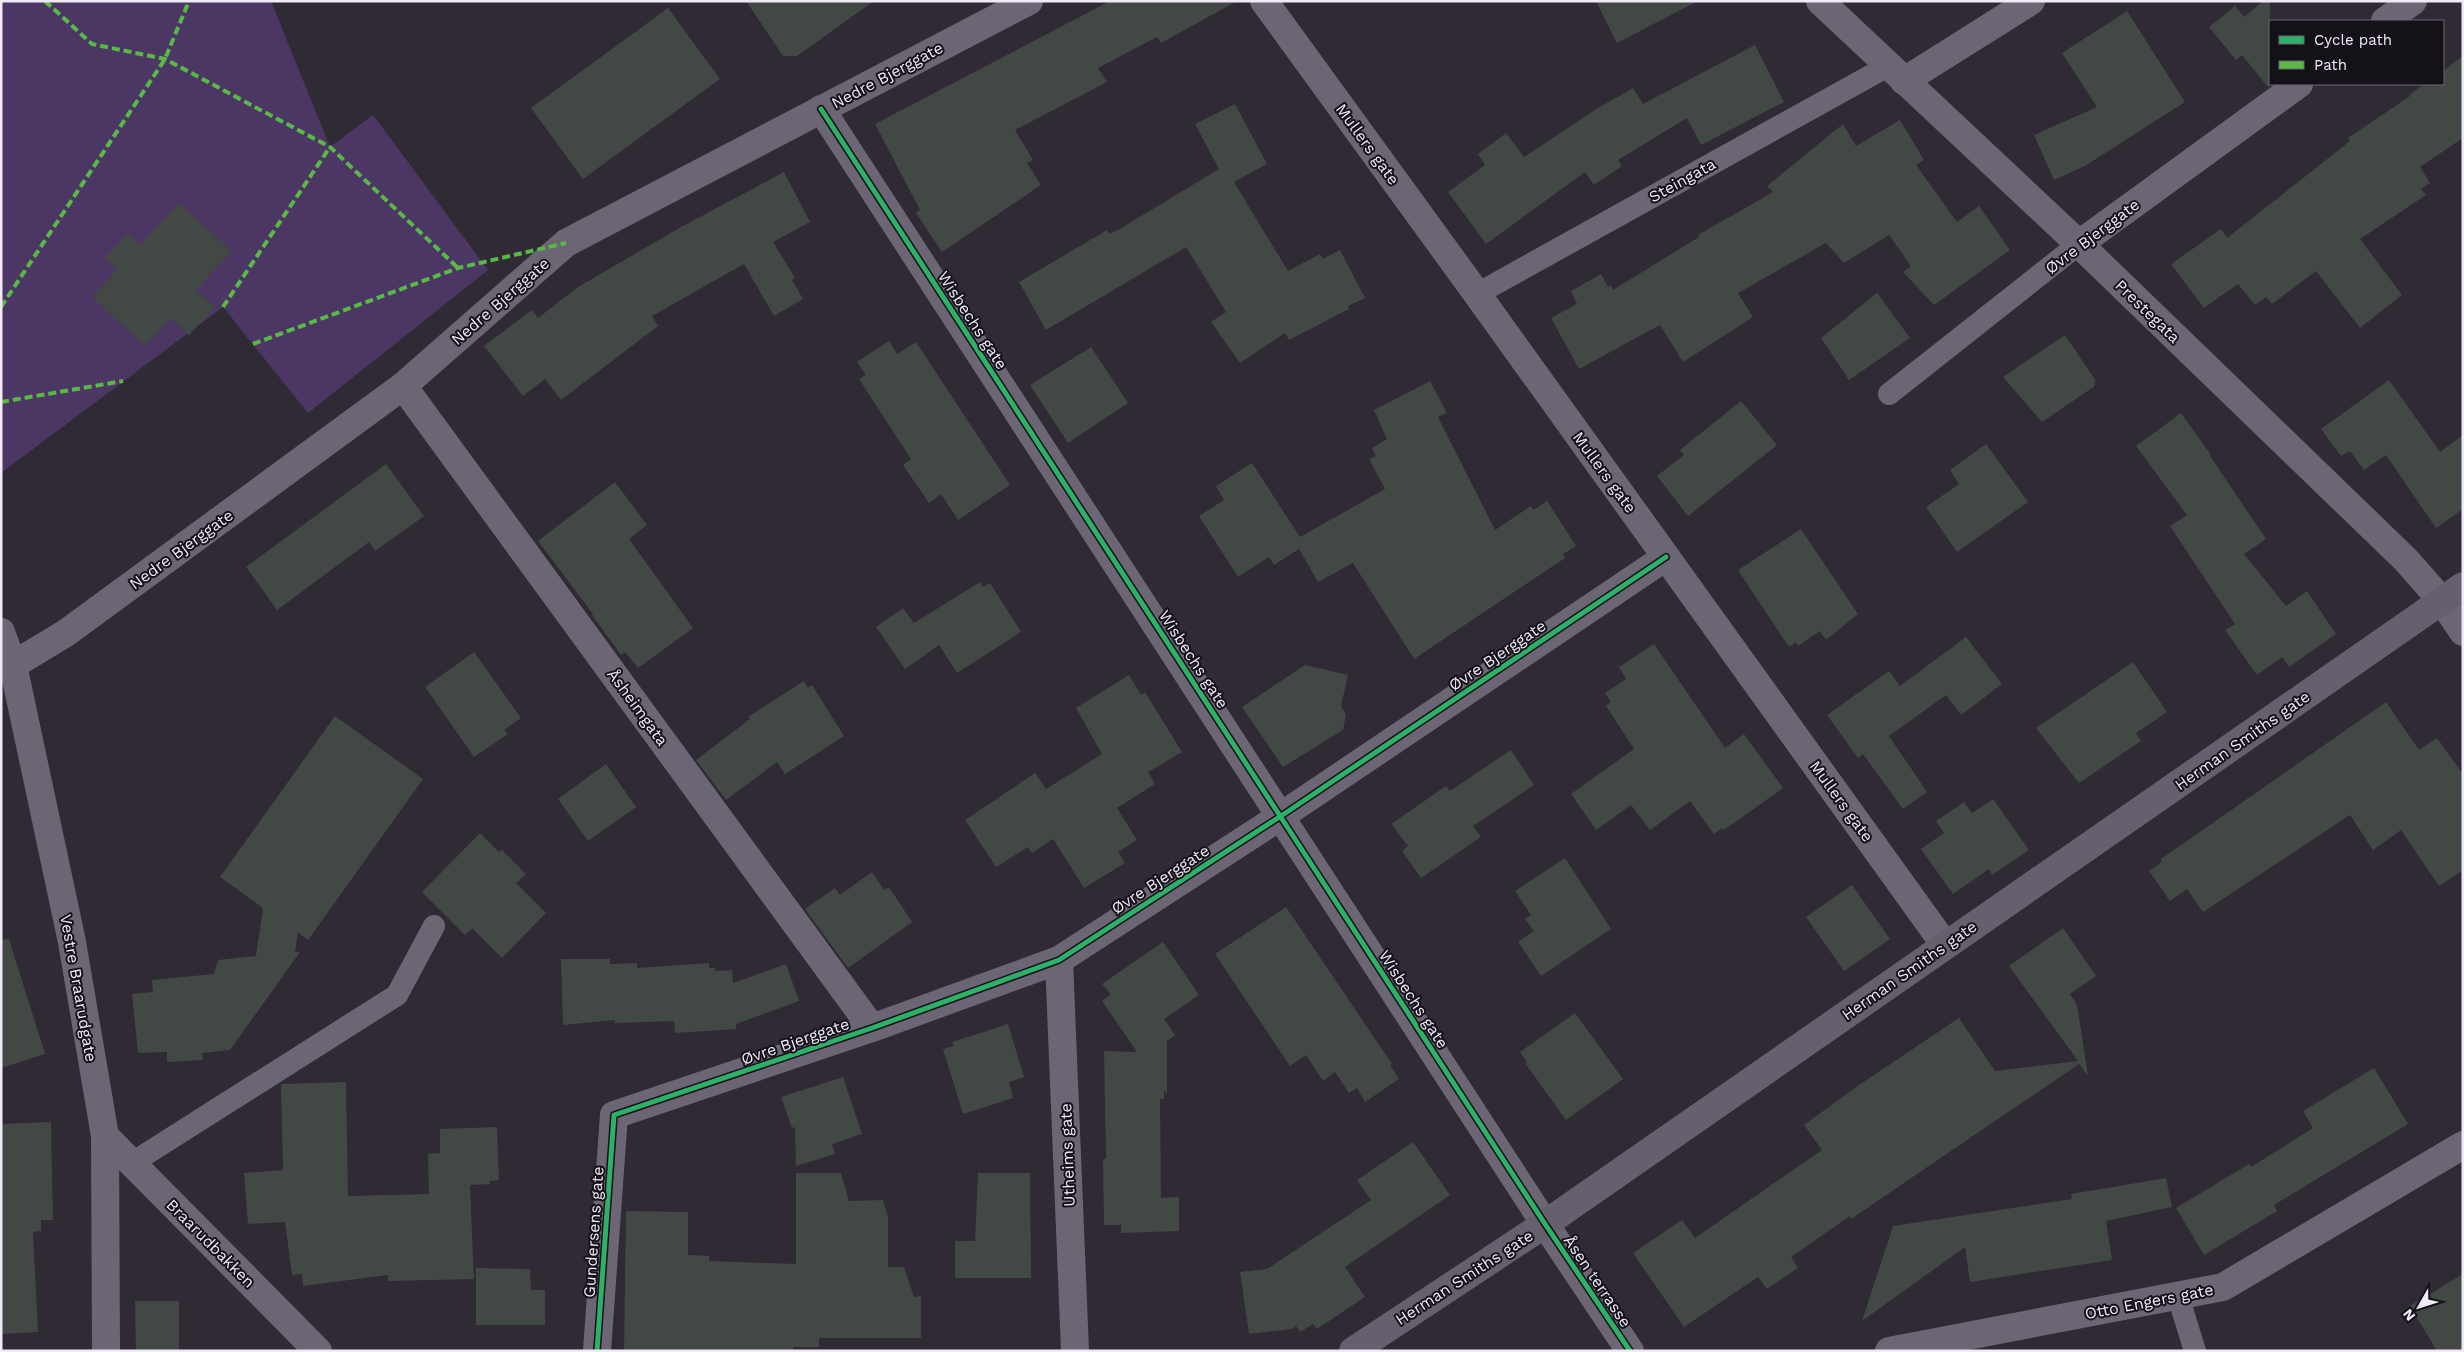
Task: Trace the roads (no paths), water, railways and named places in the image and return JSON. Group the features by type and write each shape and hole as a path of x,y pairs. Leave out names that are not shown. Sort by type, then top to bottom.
{"main road":[{"name":"Herman Smiths gate","path":"1352,1351 1545,1224 2452,594"}],"street":[{"name":"Nedre Bjerggate","path":"12,665 66,633 403,386 566,243 1029,1"},
{"name":"Mullers gate","path":"1264,1 1945,945"},
{"name":"Prestegata","path":"1820,1 2079,244 2406,560 2452,594 2463,632"},
{"name":"Steingata","path":"1896,73 2031,1"},
{"path":"2386,20 2412,1"},
{"name":"Øvre Bjerggate","path":"2079,244 2298,85"},
{"name":"Wisbechs gate","path":"822,109 1545,1224"},
{"name":"Åsheimgata","path":"403,386 872,1028"},
{"name":"Øvre Bjerggate","path":"614,1115 872,1028 1059,960 1281,816 1666,557"},
{"name":"Vestre Braarudgate","path":"1,632 12,665 72,942 105,1136 106,1351"},
{"name":"Utheims gate","path":"1059,960 1075,1351"},
{"name":"Gundersens gate","path":"597,1351 614,1115"},
{"name":"Braarudbakken","path":"105,1136 318,1351"},
{"name":"Otto Engers gate","path":"1889,1351 2223,1287 2463,1145"},
{"name":"Åsen terrasse","path":"1545,1224 1630,1351"}],"lane":[{"name":"Steingata","path":"1477,294 1896,73"},
{"name":"Øvre Bjerggate","path":"1888,394 2079,244"},
{"path":"132,1163 397,995 434,926"},
{"path":"2178,1296 2195,1351"}]}
